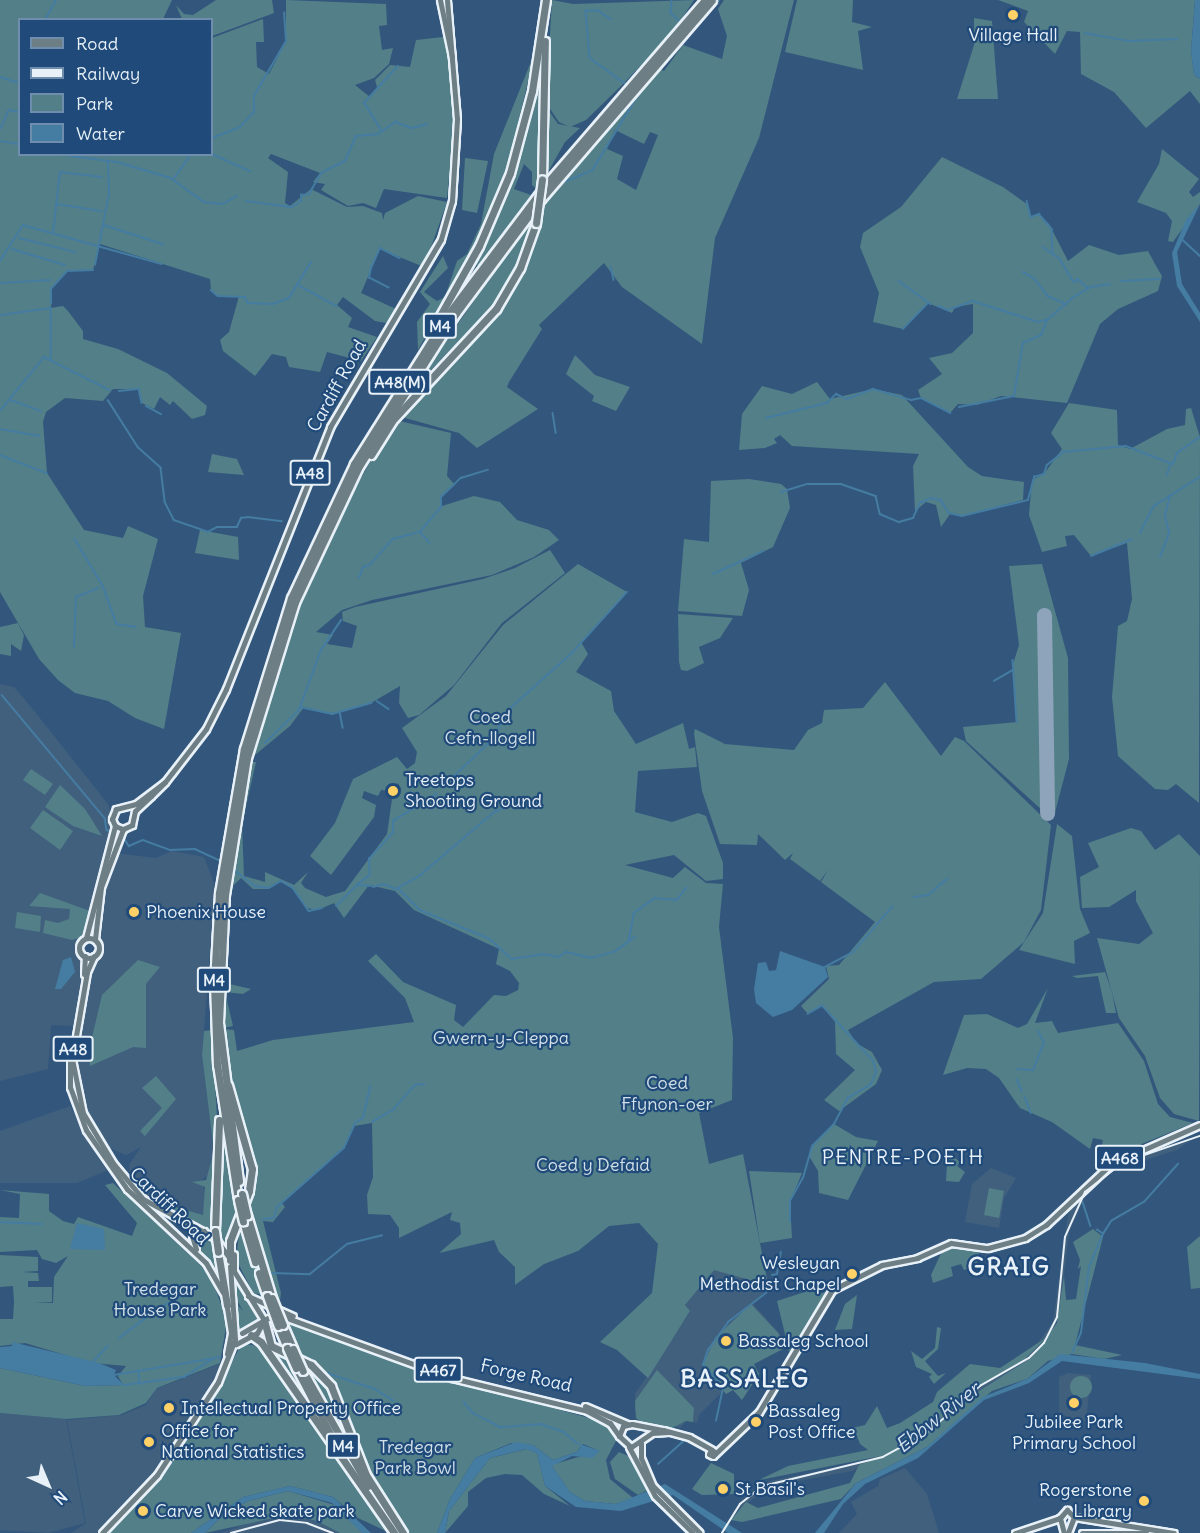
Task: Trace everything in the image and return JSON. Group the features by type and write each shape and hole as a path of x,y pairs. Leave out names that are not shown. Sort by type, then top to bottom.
{"highway":[{"name":"A48(M)","path":"349,479 402,407 496,309 520,268 536,224 542,179 542,89 548,0"},
{"name":"A48(M)","path":"415,363 491,222 517,150 534,81 548,0"},
{"name":"M4","path":"227,1305 215,1231 221,1141 214,994 219,893 244,759 291,598 349,479 415,363 532,201 705,0"},
{"name":"M4","path":"240,1197 226,1099 219,1005 225,895 244,759 295,602 349,479 427,355 506,243 712,0"},
{"name":"A48(M)","path":"349,479 457,288"},
{"name":"A48(M)","path":"295,602 353,486 402,407"},
{"name":"M4","path":"214,994 221,1107 245,1218 270,1297 290,1349 372,1501"},
{"name":"M4","path":"219,1005 228,1084 252,1169 235,1228 230,1260"},
{"name":"M4","path":"233,1271 235,1228"},
{"path":"262,1324 276,1317"},
{"name":"M4","path":"262,1324 271,1346 311,1365 331,1386 366,1475 401,1533"},
{"name":"M4","path":"251,1335 261,1342 394,1533"},
{"name":"M4","path":"300,1370 338,1439 401,1533"}],"main road":[{"name":"A48","path":"440,0 455,64"},
{"name":"A48","path":"447,0 455,64"},
{"name":"Cardiff Road","path":"134,814 165,782 200,738 226,689 330,426 441,240 455,166 455,64"},
{"name":"Cardiff Road","path":"127,807 165,782"},
{"path":"127,807 134,814 132,825 123,829 115,826 113,813 127,807"},
{"name":"Cardiff Road","path":"115,826 86,938 79,946 85,957 69,1051 74,1103 127,1189 206,1263 227,1305 230,1321 230,1343 222,1373"},
{"name":"Cardiff Road","path":"102,1533 163,1467 222,1373 234,1346 235,1330 230,1260 219,1241 206,1232 160,1211 129,1183 87,1122 73,1082 75,1034 94,956 99,948 95,939 101,887 123,829"},
{"path":"86,938 95,939"},
{"path":"85,957 94,956"},
{"name":"A468","path":"668,1431 701,1444 712,1452 725,1447 759,1412 832,1290 882,1265 918,1258 951,1243 988,1248 1025,1238 1046,1225 1111,1164 1200,1125"},
{"path":"206,1232 196,1231 191,1239 206,1263"},
{"path":"230,1260 233,1271 255,1304 262,1324"},
{"name":"Forge Road","path":"248,1296 408,1361 572,1402 627,1424 637,1425"},
{"name":"Forge Road","path":"276,1317 452,1378 587,1411 610,1423 629,1447 651,1487"},
{"path":"230,1321 235,1330 251,1335"},
{"path":"242,1332 262,1324"},
{"path":"234,1346 251,1335 262,1324"},
{"path":"619,1436 627,1424"},
{"path":"668,1431 637,1425 642,1440 641,1458 651,1487 661,1501 693,1533"},
{"path":"629,1447 668,1431"},
{"path":"661,1501 700,1533"},
{"path":"1065,1527 1066,1510 1074,1517 1174,1533"},
{"path":"1015,1533 1065,1527 1074,1517"},
{"path":"1082,1533 1148,1533"}],"shaded area":[{"path":"0,684 14,687 35,712 108,804 115,826 79,946 85,956 84,974 73,1026 51,1025 48,1069 0,1081"},
{"path":"172,851 204,857 215,886 202,1055 214,1152 209,1174 201,1181 207,1196 203,1215 152,1200 131,1178 129,1165 141,1147 126,1155 107,1147 82,1104 75,1071 89,971 101,951 95,924 114,853 156,858"},
{"path":"70,1106 108,1170 77,1183 0,1183 0,1131"},
{"path":"1189,1141 1177,1150 1113,1170 1087,1192 1069,1232 1059,1317 1049,1338 1031,1358 906,1447 852,1471 771,1486 730,1515 748,1494 771,1481 859,1463 900,1448 940,1420 977,1387 1028,1357 1053,1322 1068,1215 1080,1193 1121,1162"},
{"path":"991,1168 1016,1178 1004,1198 999,1228 965,1222 972,1184"},
{"name":"Bassaleg School","path":"714,1269 768,1285 770,1291 752,1303 779,1333 783,1349 754,1364 759,1374 742,1399 733,1390 726,1394 723,1391 699,1415 697,1423 686,1421 680,1428 635,1413 635,1394 690,1312 685,1305"},
{"path":"222,1363 202,1403 144,1487 97,1533 71,1533 86,1523 67,1420 122,1415 146,1405 156,1389"},
{"name":"Jubilee Park Primary School","path":"1068,1373 1091,1375 1086,1421 1059,1414 1059,1377"},
{"path":"0,1413 66,1419 85,1523 48,1533 0,1530"},
{"path":"905,1468 927,1494 939,1533 839,1533 857,1514 851,1502 878,1486 880,1479"},
{"path":"288,1515 317,1521 340,1533 222,1533 258,1519"}],"green space":[{"path":"0,0 172,0 163,18 18,18 18,156 213,156 213,38 263,19 264,42 256,42 257,67 269,74 286,41 286,0 386,4 387,25 379,26 382,50 393,48 389,64 374,78 355,85 370,97 377,87 375,80 390,65 410,67 416,40 443,37 450,58 455,116 447,198 384,189 376,208 363,203 348,206 321,190 325,184 313,182 320,173 271,154 268,158 288,172 285,203 290,206 311,189 347,207 363,206 382,213 383,220 385,213 418,196 447,202 424,267 380,249 361,293 396,309 386,323 375,321 343,297 337,305 352,318 348,327 377,337 361,361 327,352 320,372 289,367 286,357 272,354 255,376 223,351 220,340 229,332 239,296 218,296 211,290 210,279 100,244 93,270 67,271 51,289 51,308 63,306 83,331 83,339 118,349 167,373 207,406 205,415 192,419 173,401 170,405 160,397 154,409 142,403 139,389 113,389 103,401 65,398 46,412 43,422 47,473 84,530 123,538 128,526 158,539 143,596 145,627 181,633 164,729 135,718 108,701 75,693 58,680 39,659 0,592"},
{"path":"216,0 272,0 274,13 213,36 213,18 182,18 176,5 184,14 193,15"},
{"path":"552,0 573,4 694,0 672,33 623,84 586,120 570,127 559,122 546,103"},
{"path":"724,0 794,0 759,138 715,238 702,344 622,287 604,263 539,325 542,329 509,382 507,387 538,409 477,448 459,433 398,416 497,312 525,264 543,199 619,111 659,68 664,71 683,45 722,59 727,36 718,9","holes":["615,130 644,144 650,132 658,135 636,190 617,179 623,156 607,149"]},
{"path":"797,0 853,0 852,22 872,27 858,31 863,70 785,52"},
{"path":"998,0 1195,0 1191,51 1194,75 1200,79 1200,104 1190,91 1146,128 1114,92 1081,74 1080,32 1067,31 1055,54 1024,22 1028,11"},
{"path":"974,18 992,21 998,99 957,99 974,45"},
{"path":"536,49 503,184 479,240 418,350 417,322 430,304 420,292 443,256 448,268 424,292 437,301 445,297 457,261 467,254 481,224 494,154"},
{"path":"540,69 537,189 532,185 532,172 524,164 514,189 531,195 479,266 474,264 506,191"},
{"path":"544,104 558,124 580,128 565,142 544,179"},
{"path":"1162,149 1199,179 1189,192 1193,197 1200,192 1200,204 1173,242 1168,241 1172,221 1166,213 1137,202 1159,164"},
{"path":"942,157 1003,187 1028,205 1031,217 1039,214 1049,224 1068,261 1089,245 1119,255 1148,251 1162,276 1158,291 1118,309 1100,324 1067,403 1001,396 977,405 958,404 950,413 921,398 918,390 942,374 929,358 952,353 973,333 973,304 955,307 952,313 928,303 903,329 873,322 879,293 860,247 863,233 901,207"},
{"path":"465,158 488,161 477,213 462,210"},
{"path":"534,214 519,265 503,294 412,390"},
{"path":"575,355 595,375 630,387 616,411 592,401 594,396 566,374"},
{"path":"817,382 830,399 873,389 902,395 968,467 982,476 1024,482 1023,500 962,516 950,514 941,527 936,505 926,502 915,511 913,466 919,454 792,446 780,435 774,439 777,443 765,448 739,450 742,414 762,386 792,394"},
{"path":"1069,403 1117,410 1118,445 1130,449 1167,429 1185,425 1186,409 1191,408 1200,437 1199,803 1176,784 1168,790 1155,789 1118,756 1112,697 1118,626 1127,621 1132,599 1127,543 1091,556 1074,535 1065,536 1067,546 1042,552 1029,515 1032,480 1044,474 1062,449 1051,433"},
{"path":"395,420 451,433 447,476 455,485 441,497 442,506 474,496 500,502 517,520 549,530 559,540 534,557 492,575 372,600 342,610 316,632 333,635 327,644 352,648 357,626 343,621 342,612 355,607 483,579 515,568 550,550 565,573 502,623 454,685 419,715 408,718 399,703 400,686 371,703 332,714 304,707 290,726 250,759 304,590 338,517"},
{"path":"212,454 237,459 244,475 208,472"},
{"path":"749,479 781,484 787,489 790,508 773,547 741,563 749,590 742,616 678,611 684,539 709,542 711,481"},
{"path":"200,530 238,537 239,560 195,553"},
{"path":"578,564 627,592 581,642 588,654 576,672 611,691 614,711 636,744 683,723 689,749 695,747 697,767 638,771 635,812 672,822 698,813 706,816 723,863 723,879 706,881 674,855 625,865 673,878 685,867 706,883 723,884 719,927 733,1038 732,1100 699,1113 709,1164 743,1154 768,1285 714,1270 685,1305 690,1311 648,1378 617,1350 600,1342 652,1293 658,1244 639,1223 609,1226 578,1251 544,1264 515,1285 515,1267 499,1252 494,1240 439,1253 461,1234 460,1223 450,1220 452,1212 399,1238 399,1228 390,1215 368,1214 367,1195 373,1177 372,1123 354,1126 344,1148 282,1203 285,1207 273,1222 263,1221 281,1293 279,1307 246,1203 253,1160 229,1080 225,1044 224,1029 234,1030 237,1051 273,1040 414,1022 405,998 368,961 376,954 403,982 456,1005 454,1020 463,1027 494,995 506,996 518,990 519,983 510,971 496,964 499,949 414,910 395,891 369,885 344,918 334,903 318,910 306,908 293,888 281,881 268,889 253,889 241,878 231,888 225,983 251,989 243,994 225,992 233,1026 224,1028 223,978 233,852 249,762 256,762 242,824 244,876 265,882 265,872 294,885 308,872 301,883 305,888 326,897 345,891 387,834 393,792 401,789 398,783 392,791 381,790 378,796 364,791 362,798 376,805 374,817 331,875 310,856 335,823 353,779 397,757 407,769 415,763 417,752 402,728 446,696 503,625"},
{"path":"1042,564 1068,658 1069,759 1053,820 966,741 963,727 1017,722 1013,664 1019,645 1009,566"},
{"path":"678,614 733,618 720,638 699,647 704,663 687,671 681,670 679,662"},
{"path":"18,623 24,635 21,651 11,644 11,656 0,654 0,627"},
{"path":"885,682 941,756 955,737 964,741 1051,825 1041,910 1024,942 981,979 934,982 848,1030 856,1043 872,1052 882,1070 876,1084 839,1111 824,1100 855,1070 836,1054 835,1022 822,1006 808,1014 801,1006 829,979 826,966 839,965 875,922 821,882 828,870 820,881 790,859 793,853 785,860 758,834 757,845 720,844 702,791 694,733 695,729 725,744 794,750 808,730 822,723 824,710 863,708"},
{"path":"31,769 53,784 45,795 23,780"},
{"path":"60,785 85,809 102,836 73,826 45,807"},
{"path":"43,810 73,831 60,850 30,828"},
{"path":"1057,824 1072,836 1080,909 1090,933 1074,941 1075,964 1019,950 1043,913"},
{"path":"1131,828 1141,831 1155,850 1179,834 1200,856 1199,1121 1174,1114 1160,1098 1145,1056 1119,1018 1097,938 1139,944 1153,933 1136,901 1136,890 1109,907 1082,908 1080,877 1099,867 1088,843"},
{"path":"40,893 90,911 82,937 72,940 43,933 45,920 58,923 69,919 70,909 29,906"},
{"path":"17,912 41,916 40,932 15,928"},
{"path":"138,960 160,967 146,984 146,1048 133,1047 90,1066 89,1050 102,995"},
{"path":"1105,972 1116,1013 1106,1013 1098,976 1077,978 1072,976"},
{"path":"1048,988 1035,1023 1052,1021 1058,1033 1118,1023 1144,1061 1158,1104 1170,1117 1193,1123 1122,1152 1100,1154 1103,1140 1093,1138 1090,1149 1052,1122 1020,1108 999,1078 986,1069 967,1068 943,1075 964,1015 987,1014 1018,1028 1027,1024"},
{"path":"212,1030 218,1135 213,1231 149,1200 127,1174 152,1200 203,1215 205,1187 192,1182 206,1180 214,1152 202,1055 204,1031"},
{"path":"156,1076 176,1099 145,1136 140,1131 162,1108 142,1088"},
{"path":"834,1124 856,1137 878,1141 848,1200 819,1193 818,1171 809,1156 812,1146"},
{"path":"223,1139 239,1212 227,1247 218,1235"},
{"path":"940,1154 947,1158 950,1154 960,1162 957,1166 965,1172 959,1182 946,1181 947,1165"},
{"path":"749,1171 802,1173 790,1202 792,1238 760,1243"},
{"name":"Tredegar House Park","path":"113,1183 210,1274 227,1321 220,1363 157,1388 146,1403 119,1415 66,1419 0,1413 0,1368 85,1386 123,1385 118,1376 126,1366 92,1363 25,1343 0,1346 0,1319 13,1319 14,1302 13,1286 0,1287 0,1255 38,1257 38,1271 22,1272 38,1273 39,1281 28,1281 28,1287 52,1287 52,1302 34,1303 53,1303 54,1277 68,1256 56,1263 42,1259 37,1250 0,1252 0,1217 19,1218 20,1194 0,1190 49,1194 49,1211 63,1221 74,1224 78,1217 132,1236 137,1223 105,1185"},
{"path":"989,1188 1004,1191 999,1218 984,1215"},
{"path":"241,1219 264,1295 253,1293 236,1259"},
{"path":"1093,1229 1103,1237 1075,1345 1122,1355 1104,1359 1072,1354 1048,1361 1027,1379 992,1391 927,1447 856,1483 841,1499 742,1522 731,1520 746,1502 758,1508 850,1483 859,1465 913,1442 973,1395 1031,1358 1057,1323 1064,1276 1066,1300 1076,1299 1081,1266 1078,1269 1080,1260 1073,1242"},
{"path":"202,1232 214,1239 222,1284 194,1245 194,1237"},
{"path":"1200,1236 1200,1288 1191,1289 1187,1247"},
{"path":"945,1245 980,1247 976,1267 964,1270 961,1264 951,1267 953,1276 933,1283 931,1275"},
{"path":"232,1276 259,1315 257,1323 242,1330 236,1327 236,1303 243,1311 232,1291"},
{"path":"817,1288 819,1294 828,1291 790,1355 777,1301"},
{"path":"857,1295 852,1329 835,1330 845,1304"},
{"path":"751,1304 779,1334 783,1349 754,1364 759,1374 742,1400 733,1390 726,1394 703,1365 715,1338"},
{"name":"Tredegar Park Bowl","path":"284,1319 399,1364 599,1421 610,1427 617,1439 606,1460 610,1479 633,1498 616,1504 585,1501 570,1492 551,1465 599,1451 583,1444 577,1452 553,1460 533,1445 511,1443 475,1458 450,1499 437,1533 405,1533 370,1479 354,1440 358,1436 352,1437 334,1386 299,1357"},
{"path":"937,1327 941,1328 938,1349 925,1361 938,1376 946,1373 934,1384 929,1377 932,1374 916,1367 911,1351 922,1359 935,1348"},
{"path":"263,1336 268,1346 288,1356 326,1433 261,1338"},
{"path":"1047,1337 1021,1363 977,1387 923,1434 886,1455 759,1480 788,1466 868,1450 860,1444 854,1429 848,1429 865,1425 877,1406 887,1428 900,1423 933,1402 937,1392 970,1364 1000,1368"},
{"path":"241,1345 258,1346 270,1361 390,1533 358,1518 333,1497 290,1486 243,1497 191,1533 108,1533 163,1475 205,1412"},
{"path":"300,1360 330,1389 349,1440 345,1443"},
{"path":"657,1370 694,1408 693,1422 686,1421 668,1430 644,1425 636,1418 635,1401"},
{"path":"1081,1376 1089,1379 1092,1387 1089,1395 1081,1398 1073,1395 1070,1387 1073,1379"},
{"path":"527,1449 537,1453 545,1486 570,1506 544,1494 522,1475 505,1474 486,1478 468,1492 468,1506 445,1533 449,1511 490,1458"},
{"path":"619,1452 633,1458 648,1490 638,1495 615,1479 610,1462"},
{"path":"711,1463 734,1474 734,1494 702,1495 692,1489"},
{"path":"288,1491 338,1506 362,1533 340,1533 317,1521 288,1515 205,1533 223,1515 248,1501"}],"water":[{"path":"1195,0 1200,0 1200,79 1194,75 1191,51"},
{"path":"1200,204 1177,252 1182,284 1200,313 1200,322 1177,286 1172,253 1186,220"},
{"path":"780,951 825,967 828,977 792,1010 773,1017 756,1003 754,989 758,963 766,962 769,971 776,970"},
{"path":"71,957 75,972 61,989 55,989 63,960"},
{"path":"77,1223 104,1229 105,1250 70,1249"},
{"path":"12,1342 99,1363 116,1370 114,1375 124,1385 85,1386 0,1368 0,1347 12,1346"},
{"path":"1060,1354 1145,1363 1200,1374 1200,1379 1062,1361 1029,1383 984,1400 918,1458 865,1484 843,1504 824,1533 815,1533 856,1483 927,1447 983,1397 1027,1379"},
{"path":"516,1442 533,1445 553,1460 577,1452 581,1447 577,1443 600,1451 592,1458 572,1456 552,1466 570,1492 585,1501 616,1504 665,1484 742,1533 728,1533 673,1495 621,1511 576,1507 545,1486 537,1453 526,1449 490,1458 449,1511 445,1533 437,1533 450,1499 475,1458"},
{"path":"290,1486 333,1497 371,1533 362,1533 332,1503 288,1491 248,1501 223,1515 205,1533 191,1533 243,1497"}],"waterway":[{"path":"46,18 56,0"},
{"path":"672,0 671,13 680,21"},
{"path":"559,184 592,171 638,95 719,0"},
{"path":"611,20 598,11 586,11 590,58 626,84"},
{"path":"213,138 240,127 254,112 254,96 286,41 284,13"},
{"path":"1085,33 1129,41 1177,39"},
{"path":"381,130 364,103 398,66"},
{"path":"0,77 18,82"},
{"path":"0,129 9,110 18,112"},
{"path":"246,201 292,207 301,201 301,195 309,194 321,173 345,161 356,136 378,134 396,122 412,128 428,124"},
{"path":"0,141 18,144"},
{"path":"213,154 250,171"},
{"path":"71,156 117,162 171,178 204,202 223,204 237,196"},
{"path":"173,180 190,156"},
{"path":"95,265 109,194 108,161"},
{"path":"53,233 60,172 102,177"},
{"path":"1027,201 1031,217 1039,214 1052,229 1053,254"},
{"path":"57,204 101,211"},
{"path":"0,261 23,225 162,264"},
{"path":"104,225 163,244"},
{"path":"19,238 75,252"},
{"path":"1183,240 1200,256"},
{"path":"1043,247 1060,259 1074,282 1078,279 1088,288"},
{"path":"389,288 369,278 371,268 380,248 400,258"},
{"path":"12,249 65,265"},
{"path":"211,290 218,296 245,297 248,303 273,304 289,298 311,262"},
{"path":"611,267 614,280"},
{"path":"51,304 51,289 67,271 93,270"},
{"path":"1023,272 1034,278 1048,296 1066,304"},
{"path":"1121,281 1159,279"},
{"path":"0,283 50,280"},
{"path":"899,281 931,304"},
{"path":"959,407 1014,396 1023,343 1041,335 1047,320 1072,298 1091,287 1110,284"},
{"path":"298,285 337,306"},
{"path":"938,306 948,310 973,301 1038,322 1046,320"},
{"path":"903,329 928,303"},
{"path":"0,315 51,308 51,360"},
{"path":"0,411 44,357 110,390"},
{"path":"119,391 139,389 142,403"},
{"path":"766,418 827,403 836,394 847,399 873,389 911,400 921,398 950,413"},
{"path":"11,400 41,411"},
{"path":"108,400 138,447 161,468 165,502 174,520 208,532 217,527 237,527 241,518 282,521"},
{"path":"146,406 161,414"},
{"path":"553,413 556,433"},
{"path":"0,429 39,436"},
{"path":"781,492 808,484 841,484 876,496 880,514 899,522 913,518 920,503 931,498 941,500 949,513 962,516 1028,500 1034,477 1044,474 1047,465 1063,452 1126,446 1173,464 1177,453 1200,437"},
{"path":"0,455 47,473"},
{"path":"1167,475 1170,465"},
{"path":"359,578 363,567 370,565 393,539 420,532 441,507 441,497 461,478 488,470"},
{"path":"1140,533 1154,506 1200,477"},
{"path":"1160,557 1169,533 1165,515 1170,496"},
{"path":"421,533 430,543"},
{"path":"75,539 103,586 117,624 136,627"},
{"path":"1091,556 1132,539"},
{"path":"713,574 763,551"},
{"path":"74,647 76,597 98,588"},
{"path":"506,712 572,653 627,592"},
{"path":"265,743 299,710 321,650 341,620"},
{"path":"1013,660 1017,722"},
{"path":"994,681 1013,670"},
{"path":"2,695 105,818 107,830 118,834"},
{"path":"377,701 389,709"},
{"path":"300,707 332,714 371,703"},
{"path":"340,712 343,728"},
{"path":"449,781 494,738 505,714"},
{"path":"357,885 370,875 369,859 393,832 393,821 436,794"},
{"path":"373,887 384,884 396,889 418,877 494,812 525,799"},
{"path":"123,836 129,846 143,840 170,850 195,849 221,861"},
{"path":"233,869 255,886 269,888 281,881 293,888 309,911 322,908"},
{"path":"914,897 928,895 947,879"},
{"path":"336,906 357,885 371,886"},
{"path":"398,888 420,910 490,939 512,959 542,954 559,957 566,952 591,958 614,952 635,937"},
{"path":"629,940 634,913 655,898 677,900 686,888"},
{"path":"825,967 853,952 892,907"},
{"path":"790,1222 790,1201 803,1178 812,1146 834,1124 848,1098 871,1084 876,1072 873,1061 822,1006 808,1014"},
{"path":"1017,1069 1033,1070 1044,1043 1038,1031"},
{"path":"1017,1079 1022,1091"},
{"path":"372,1122 393,1110 415,1085 424,1084"},
{"path":"263,1219 274,1218 277,1207 344,1148 355,1123 363,1118 370,1087"},
{"path":"1025,1097 1031,1113"},
{"path":"1103,1234 1111,1221 1144,1202 1178,1164"},
{"path":"1083,1202 1091,1226"},
{"path":"0,1222 42,1224"},
{"path":"1072,1353 1081,1333 1089,1267 1103,1234 1097,1230"},
{"path":"272,1273 310,1274 347,1244 382,1235"},
{"path":"772,1275 777,1274 781,1252"},
{"path":"161,1307 193,1290"},
{"path":"716,1421 723,1387 703,1365 708,1350 728,1322 766,1293"},
{"path":"119,1338 147,1317"},
{"path":"92,1363 108,1346"},
{"path":"114,1375 220,1357"},
{"path":"124,1385 184,1377 214,1358"},
{"path":"139,1371 140,1384"},
{"path":"327,1373 375,1389 394,1401"},
{"path":"108,1533 163,1475 226,1375"},
{"path":"464,1402 473,1413 501,1427 541,1424 564,1432 577,1443"},
{"path":"658,1464 686,1439"}],"runway":[{"path":"1044,615 1047,813"}],"railway":[{"path":"722,1533 740,1504 763,1486 883,1457 927,1433 980,1386 1029,1358 1044,1343 1057,1317 1065,1237 1085,1192 1124,1162 1200,1136"},
{"path":"231,1533 280,1520 307,1523 333,1533"}],"place":[{"name":"Village Hall","path":"1013,15"},
{"name":"Treetops Shooting Ground","path":"393,791"},
{"name":"Phoenix House","path":"134,912"},
{"name":"Wesleyan Methodist Chapel","path":"852,1274"},
{"name":"Bassaleg School","path":"726,1341"},
{"name":"Jubilee Park Primary School","path":"1074,1403"},
{"name":"Intellectual Property Office","path":"169,1408"},
{"name":"Bassaleg Post Office","path":"756,1422"},
{"name":"Office for National Statistics","path":"149,1442"},
{"name":"St Basil's","path":"723,1489"},
{"name":"Rogerstone Library","path":"1144,1501"},
{"name":"Carve Wicked skate park","path":"143,1511"}],"district":[{"name":"PENTRE-POETH","path":"903,1156"},
{"name":"GRAIG","path":"1009,1267"},
{"name":"BASSALEG","path":"745,1379"}],"park label":[{"name":"Coed Cefn-llogell","path":"490,728"},
{"name":"Gwern-y-Cleppa","path":"501,1038"},
{"name":"Coed Ffynon-oer","path":"667,1094"},
{"name":"Coed y Defaid","path":"593,1165"}],"water label":[{"name":"Ebbw River","path":"937,1417"}]}
